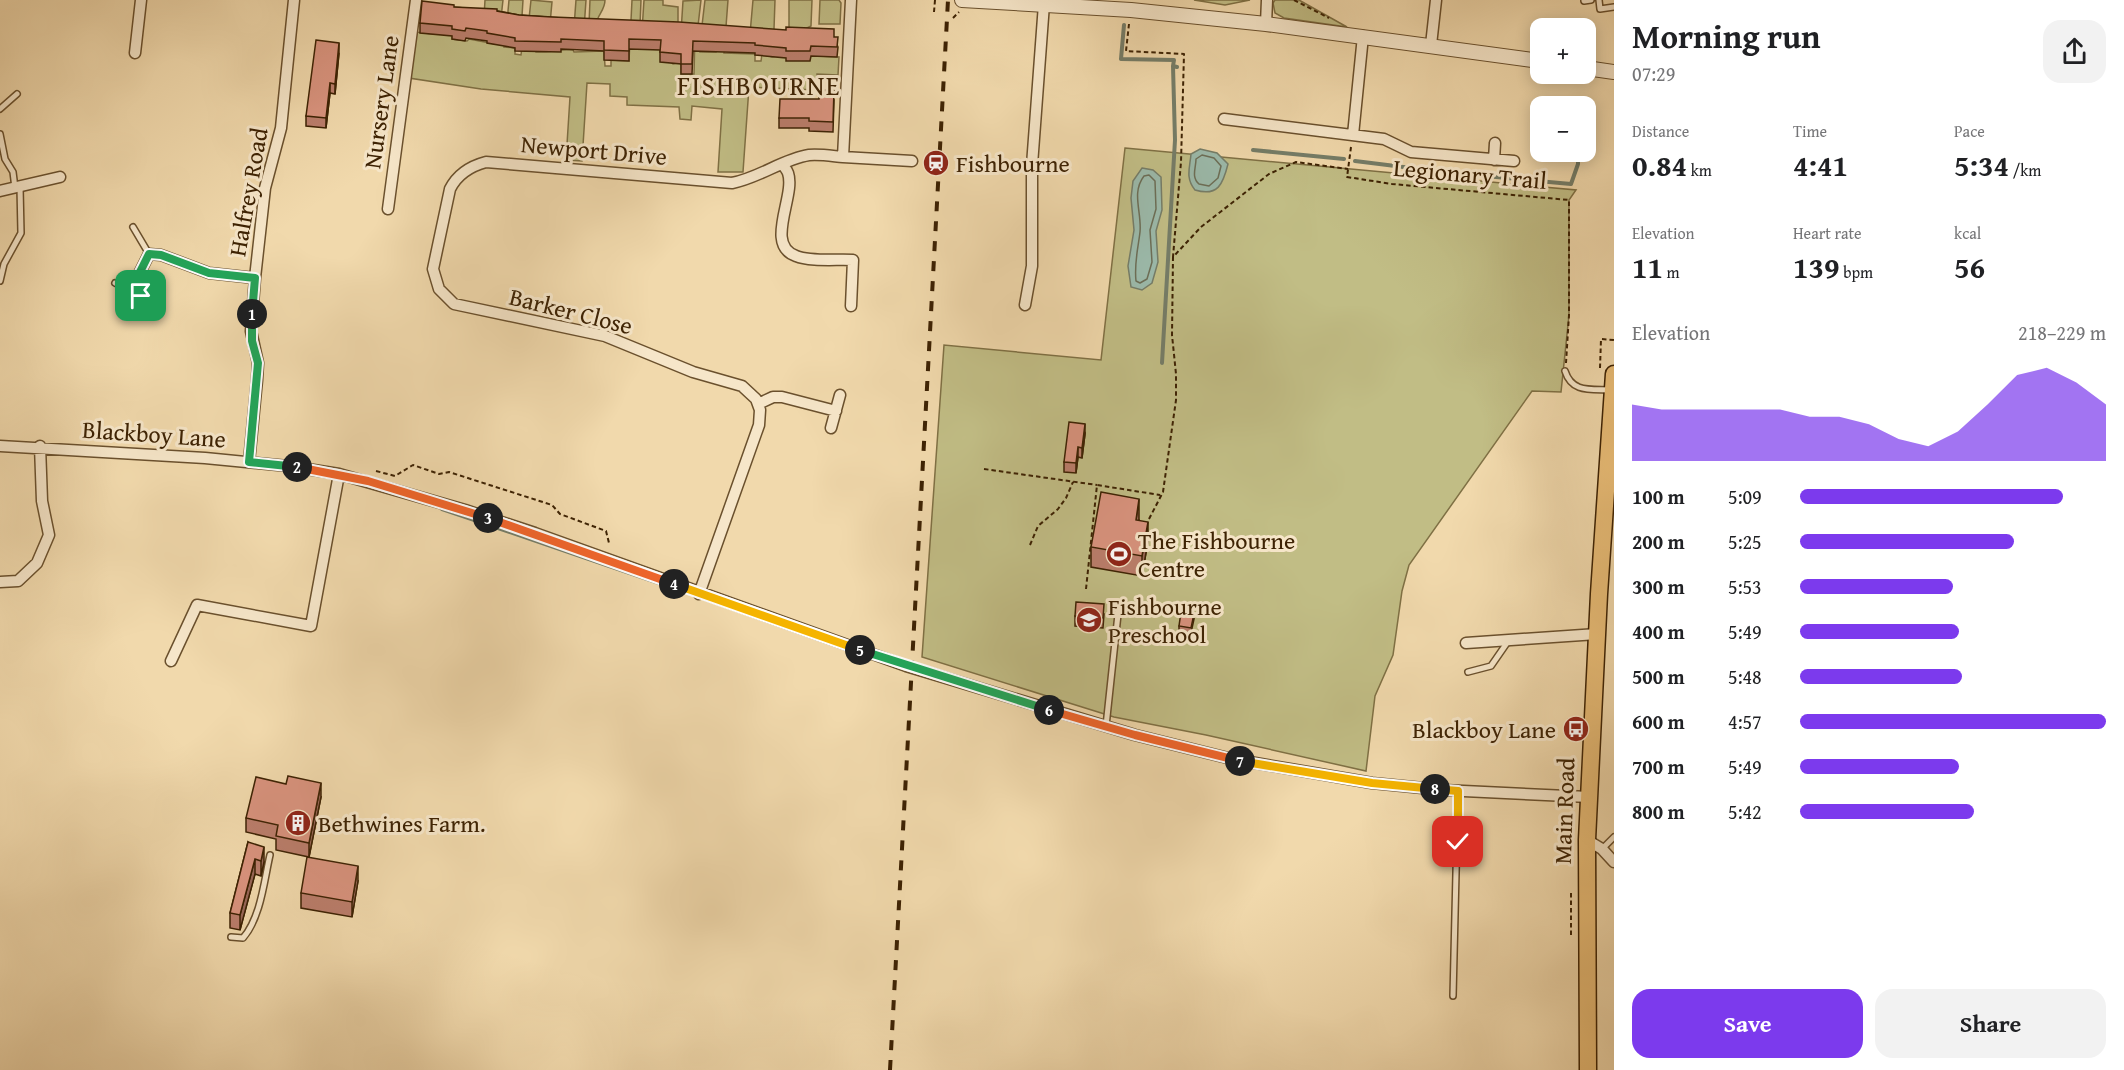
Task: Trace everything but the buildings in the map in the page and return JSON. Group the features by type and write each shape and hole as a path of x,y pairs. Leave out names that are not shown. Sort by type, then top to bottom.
{"main road":[{"name":"Main Road","path":"1588,1070 1588,797 1610,392"}],"street":[{"path":"135,53 141,0"},
{"name":"Halfrey Road","path":"249,462 257,372 251,331 255,278 265,188 281,128 294,0"},
{"name":"Nursery Lane","path":"388,209 416,0"},
{"path":"843,157 851,0"},
{"path":"962,0 1131,10 1266,24 1530,60"},
{"path":"1266,24 1267,0"},
{"path":"1431,45 1436,0"},
{"path":"1025,304 1032,266 1032,165 1044,4"},
{"path":"1353,135 1363,36"},
{"path":"1596,69 1614,72"},
{"path":"1224,118 1384,139 1411,152 1514,161"},
{"path":"1494,160 1495,143"},
{"name":"Newport Drive","path":"439,289 433,269 450,189 454,182 475,165 486,162 732,183 746,181 810,155 912,161"},
{"path":"783,165 788,174 789,186 781,229 782,240 788,251 796,256 853,260 851,306"},
{"path":"0,191 60,177"},
{"path":"131,290 149,254 161,255 209,273 255,278"},
{"name":"Barker Close","path":"439,289 446,298 460,307 605,336 693,372 742,386 751,393 758,404"},
{"path":"831,428 840,394"},
{"path":"699,594 755,438 760,416 758,404 773,397 782,397 836,411"},
{"name":"Blackboy Lane","path":"0,446 249,462 339,474 465,510 906,666 1106,728 1243,761 1372,783 1458,791 1588,797"},
{"path":"0,582 18,581 37,563 49,535 42,501 40,447"},
{"path":"171,661 197,605 310,626 339,474"},
{"path":"1466,643 1597,634"},
{"path":"1587,840 1602,849 1614,862"}],"lane":[{"path":"1584,1 1591,0"},
{"path":"1599,0 1600,9 1614,7"},
{"path":"0,109 17,93"},
{"path":"0,134 5,159 13,172 17,188 21,233 4,264 0,281"},
{"path":"133,227 149,254"},
{"path":"115,283 141,296"},
{"path":"1565,371 1568,381 1576,387 1610,392"},
{"path":"1106,728 1119,605"},
{"path":"1468,672 1491,666 1509,640"},
{"path":"1453,996 1458,791"},
{"path":"1602,849 1614,837"},
{"path":"231,937 243,938 249,930 270,855"}],"path":[{"path":"934,12 935,0"},
{"path":"1131,10 1126,51 1184,54 1181,162 1173,257 1172,335 1176,400 1161,496 1149,519"},
{"path":"1173,257 1202,227 1269,174 1296,162 1348,169 1353,135"},
{"name":"Legionary Trail","path":"1348,169 1347,177 1392,184 1569,200 1569,315 1565,371"},
{"path":"1610,392 1601,339 1614,340"},
{"path":"376,471 395,476 413,465 439,474 448,472 470,478 552,505 560,514 606,531 609,543"},
{"path":"984,469 1161,496"},
{"path":"1030,545 1038,526 1066,498 1074,481"},
{"path":"1086,589 1097,485"}],"shaded area":[{"path":"485,0 503,0 501,18 484,17"},
{"path":"509,0 523,0 522,16 507,22"},
{"path":"531,0 552,2 550,24 529,19"},
{"path":"576,0 586,0 584,29 574,27"},
{"path":"590,0 605,0 596,24 589,24"},
{"path":"632,0 641,0 639,49 653,49 642,31 644,0 663,0 663,5 678,7 678,27 670,62 673,64 681,62 681,74 694,74 695,35 681,32 683,1 701,0 698,26 701,34 705,0 728,0 724,53 755,54 755,61 761,61 762,54 772,57 811,52 818,56 839,57 838,75 817,74 816,90 749,87 743,172 718,172 722,109 692,106 691,120 680,119 679,107 627,105 627,97 610,96 610,84 587,83 582,161 566,160 570,97 481,89 409,78 416,32 433,34 453,32 452,39 467,41 469,39 495,44 505,41 504,47 515,48 515,54 521,55 522,47 536,48 536,52 604,51 605,66 611,66 611,60 629,61","holes":["701,34 717,36 716,52 700,52"]},
{"path":"753,0 775,0 772,32 750,34"},
{"path":"789,0 812,0 811,26 789,37"},
{"path":"820,0 839,0 841,3 840,24 819,24"},
{"path":"1194,0 1250,0 1225,5"},
{"path":"1275,0 1299,0 1347,27 1284,18 1275,13 1273,3"},
{"path":"1125,148 1576,190 1569,200 1569,315 1561,392 1532,391 1409,565 1402,591 1393,655 1375,696 1366,771 1114,717 922,657 944,345 1101,360"}],"water":[{"path":"1200,149 1217,153 1228,164 1221,183 1209,192 1195,190 1189,177 1191,154"},
{"path":"1142,168 1153,170 1161,177 1162,210 1156,231 1158,262 1152,283 1142,290 1131,287 1128,266 1134,230 1131,198 1133,181"}],"waterway":[{"path":"1124,25 1121,59 1174,60 1173,66"},
{"path":"1162,363 1175,140 1173,66 1177,67"},
{"path":"1253,150 1344,159"},
{"path":"1355,161 1571,184 1578,162"},
{"path":"442,509 659,583"}],"railway":[{"path":"890,1070 948,0"}],"place":[{"name":"Fishbourne","path":"936,163"},
{"name":"The Fishbourne Centre","path":"1119,554"},
{"name":"Fishbourne Preschool","path":"1089,620"},
{"name":"Blackboy Lane","path":"1576,729"},
{"name":"Bethwines Farm.","path":"298,823"}],"district":[{"name":"FISHBOURNE","path":"759,85"}],"route":[{"path":"141,296 131,290 149,254 161,255 209,273 255,278 251,331 258,363 249,462 339,474 465,510 906,666 1106,728 1232,759 1372,783 1458,791 1458,842"}]}
